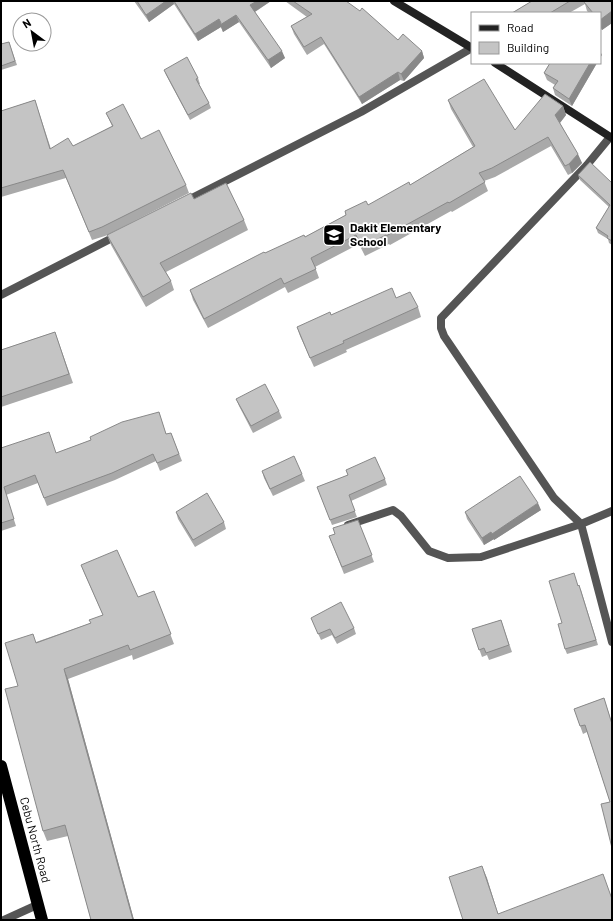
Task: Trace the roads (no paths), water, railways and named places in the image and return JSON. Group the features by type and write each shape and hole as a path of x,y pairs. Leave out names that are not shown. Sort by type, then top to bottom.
{"highway":[{"name":"Cebu North Road","path":"1,766 42,920"}],"main road":[{"path":"394,1 471,47"},
{"path":"497,64 611,138"}],"street":[{"path":"177,205 360,112 471,49"},
{"path":"611,138 441,318 441,328 444,336 549,491 554,498 581,524 612,642"},
{"path":"1,295 128,230"},
{"path":"342,527 393,510 401,516 429,551 448,558 481,557 581,524 612,511"},
{"path":"4,920 37,905"}],"place":[{"name":"Dakit Elementary School","path":"334,235"}]}
